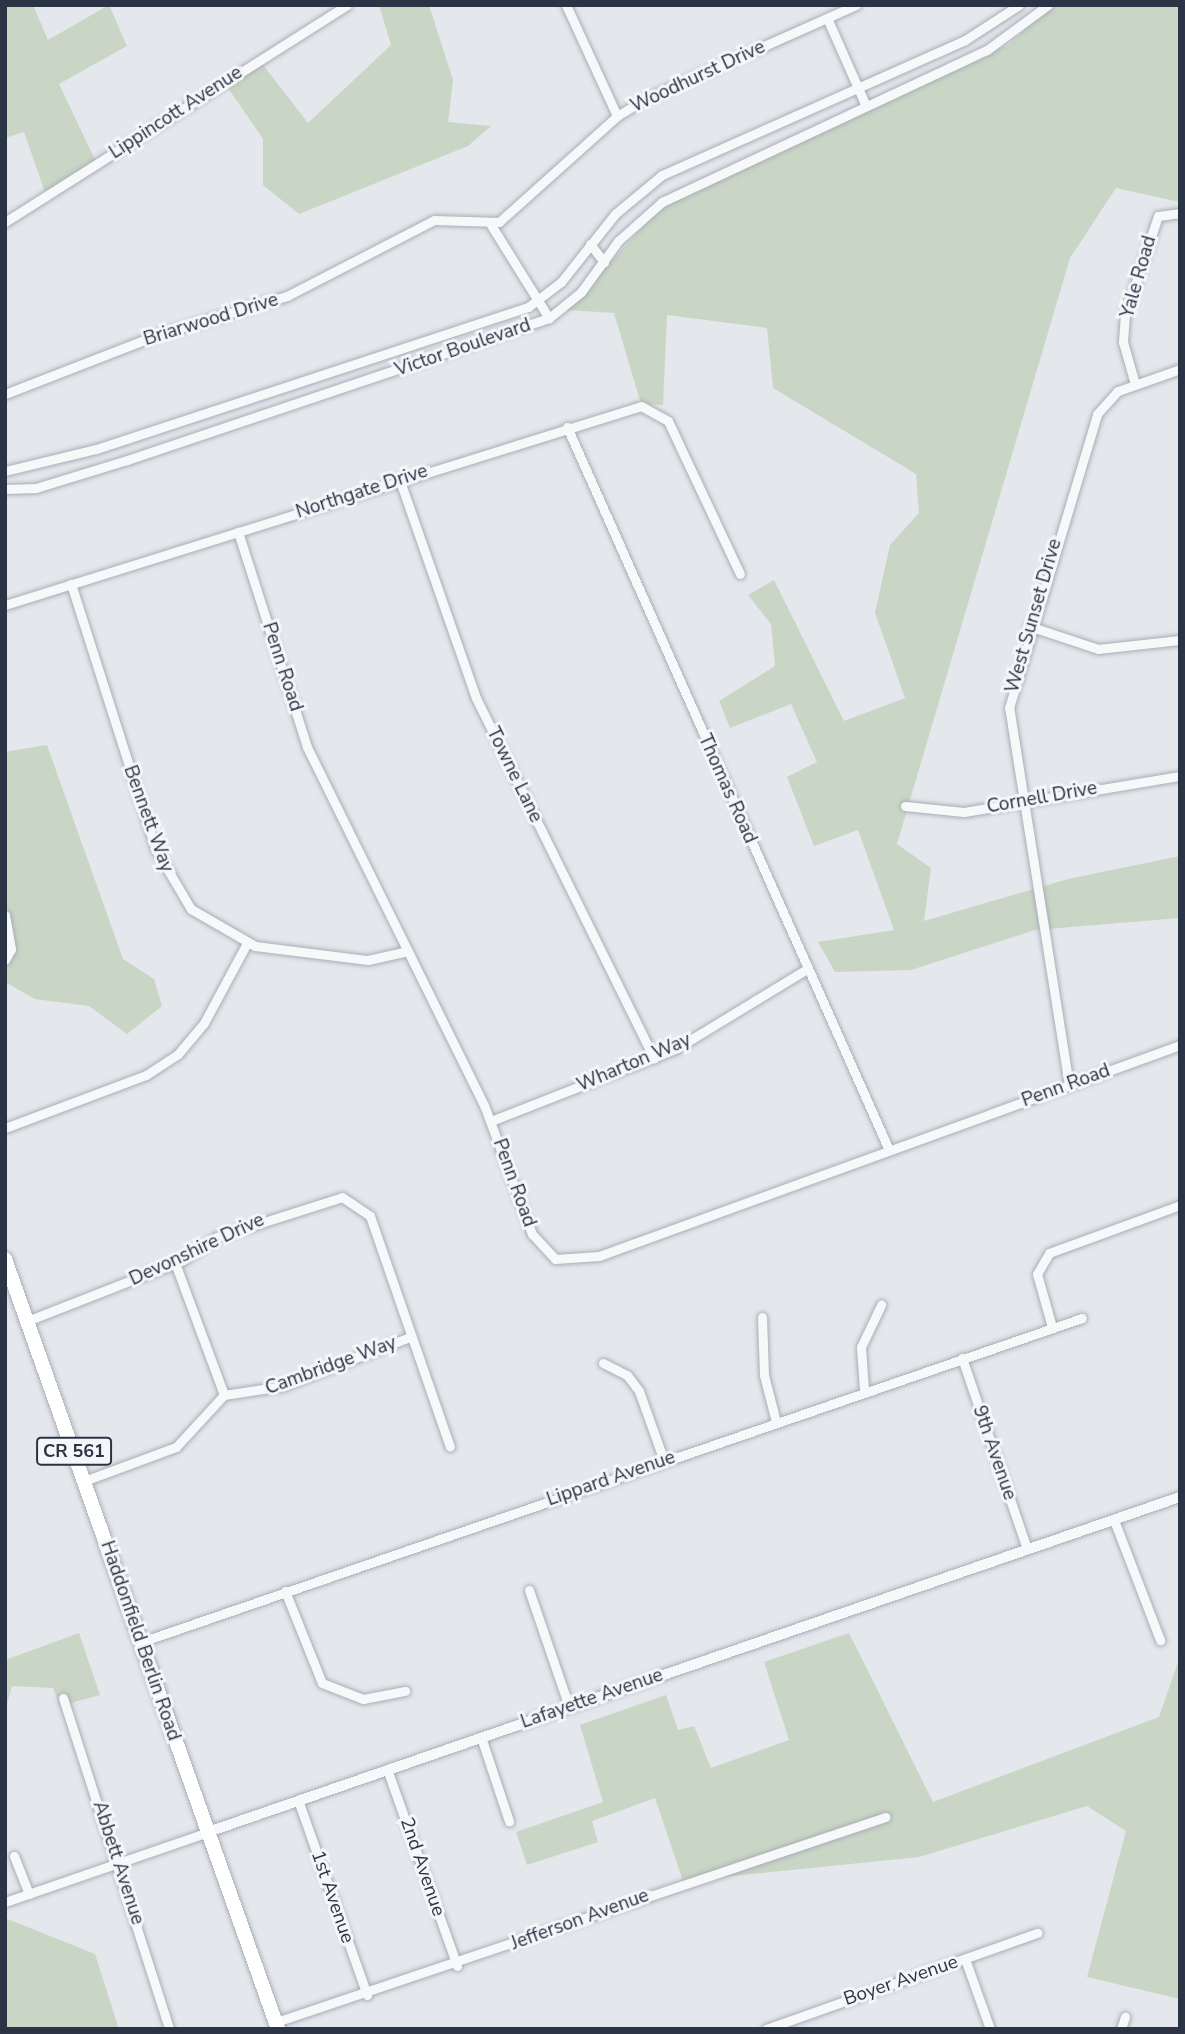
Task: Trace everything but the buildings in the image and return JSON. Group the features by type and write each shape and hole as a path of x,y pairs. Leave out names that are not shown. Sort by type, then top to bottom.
{"main road":[{"name":"Haddonfield Berlin Road","path":"5,1259 277,2026"}],"street":[{"name":"Lippincott Avenue","path":"5,222 347,5"},
{"path":"567,5 617,116"},
{"name":"Woodhurst Drive","path":"491,225 617,116 856,5"},
{"name":"Victor Boulevard","path":"5,471 96,449 538,301 590,244 663,176 965,40 1019,5"},
{"name":"Victor Boulevard","path":"5,489 36,488 114,464 549,318 582,292 634,224 669,198 986,50 1048,5"},
{"path":"827,18 866,106"},
{"name":"Yale Road","path":"1135,384 1123,341 1125,315 1161,213 1180,213"},
{"name":"Briarwood Drive","path":"5,394 157,335 287,296 433,220 491,225"},
{"path":"491,225 549,318"},
{"path":"590,244 604,262"},
{"name":"West Sunset Drive","path":"1069,1085 1021,801 1009,708 1029,626 1097,414 1109,398 1135,384 1180,369"},
{"name":"Northgate Drive","path":"5,605 567,427 652,407 668,421 687,467 740,574"},
{"name":"Thomas Road","path":"567,427 889,1150"},
{"name":"Towne Lane","path":"400,481 476,698 654,1058"},
{"name":"Penn Road","path":"238,532 307,747 491,1121 532,1234 546,1253 563,1260 599,1256 1180,1045"},
{"name":"Bennett Way","path":"71,584 166,873 191,909 247,943 368,960 408,951"},
{"path":"1029,626 1098,649 1180,640"},
{"name":"Cornell Drive","path":"905,806 945,813 1180,776"},
{"path":"5,915 12,949 5,960"},
{"path":"5,1128 146,1075 178,1054 204,1023 247,943"},
{"name":"Wharton Way","path":"491,1121 654,1058 807,969"},
{"name":"Devonshire Drive","path":"27,1321 175,1263 216,1237 342,1197 370,1216 450,1447"},
{"path":"1052,1327 1037,1273 1049,1253 1180,1205"},
{"path":"84,1481 176,1447 224,1395 175,1263"},
{"path":"864,1390 861,1347 881,1305"},
{"path":"762,1317 764,1375 776,1422"},
{"name":"Lippard Avenue","path":"141,1642 864,1390 1082,1318"},
{"name":"Cambridge Way","path":"224,1395 283,1386 410,1337"},
{"name":"9th Avenue","path":"962,1357 1027,1549"},
{"path":"603,1363 627,1375 639,1391 664,1461"},
{"name":"Lafayette Avenue","path":"5,1902 1180,1497"},
{"path":"1114,1520 1160,1640"},
{"path":"530,1590 569,1707"},
{"path":"285,1591 322,1683 363,1699 405,1691"},
{"name":"Abbett Avenue","path":"63,1698 169,2029"},
{"path":"481,1737 509,1821"},
{"name":"2nd Avenue","path":"387,1769 457,1966"},
{"name":"1st Avenue","path":"298,1800 367,1995"},
{"name":"Jefferson Avenue","path":"277,2026 457,1966 818,1835 885,1816"},
{"path":"14,1856 29,1894"},
{"name":"Boyer Avenue","path":"766,2029 1037,1934"},
{"path":"965,1959 989,2029"},
{"path":"1121,2029 1125,2017"}],"green space":[{"path":"5,5 33,5 48,40 109,5 127,46 59,84 99,168 48,201 24,132 5,138"},
{"path":"379,5 429,5 453,80 448,122 491,126 468,146 299,214 263,185 263,139 226,85 260,61 308,123 391,45"},
{"path":"1051,5 1180,5 1180,202 1116,188 1070,258 897,844 931,868 924,921 1068,879 1180,856 1180,918 1035,930 911,970 835,972 818,942 894,930 858,830 814,846 787,777 817,762 791,704 730,728 719,701 775,666 771,624 748,595 774,580 844,721 905,698 875,613 890,545 919,513 916,474 773,388 767,328 667,315 663,405 641,404 614,313 567,310 667,200 1010,44"},
{"path":"47,745 123,959 154,979 162,1006 127,1034 89,1006 35,999 5,982 5,752"},
{"path":"79,1633 100,1695 60,1706 53,1688 12,1686 5,1712 5,1660"},
{"path":"849,1633 933,1802 1159,1717 1180,1656 1180,1999 1087,1977 1126,1831 1087,1806 919,1857 683,1881 655,1798 592,1821 598,1842 527,1865 516,1832 603,1802 580,1725 666,1695 678,1730 694,1726 711,1768 789,1740 764,1662"},
{"path":"5,1918 95,1954 119,2029 5,2029"}]}
